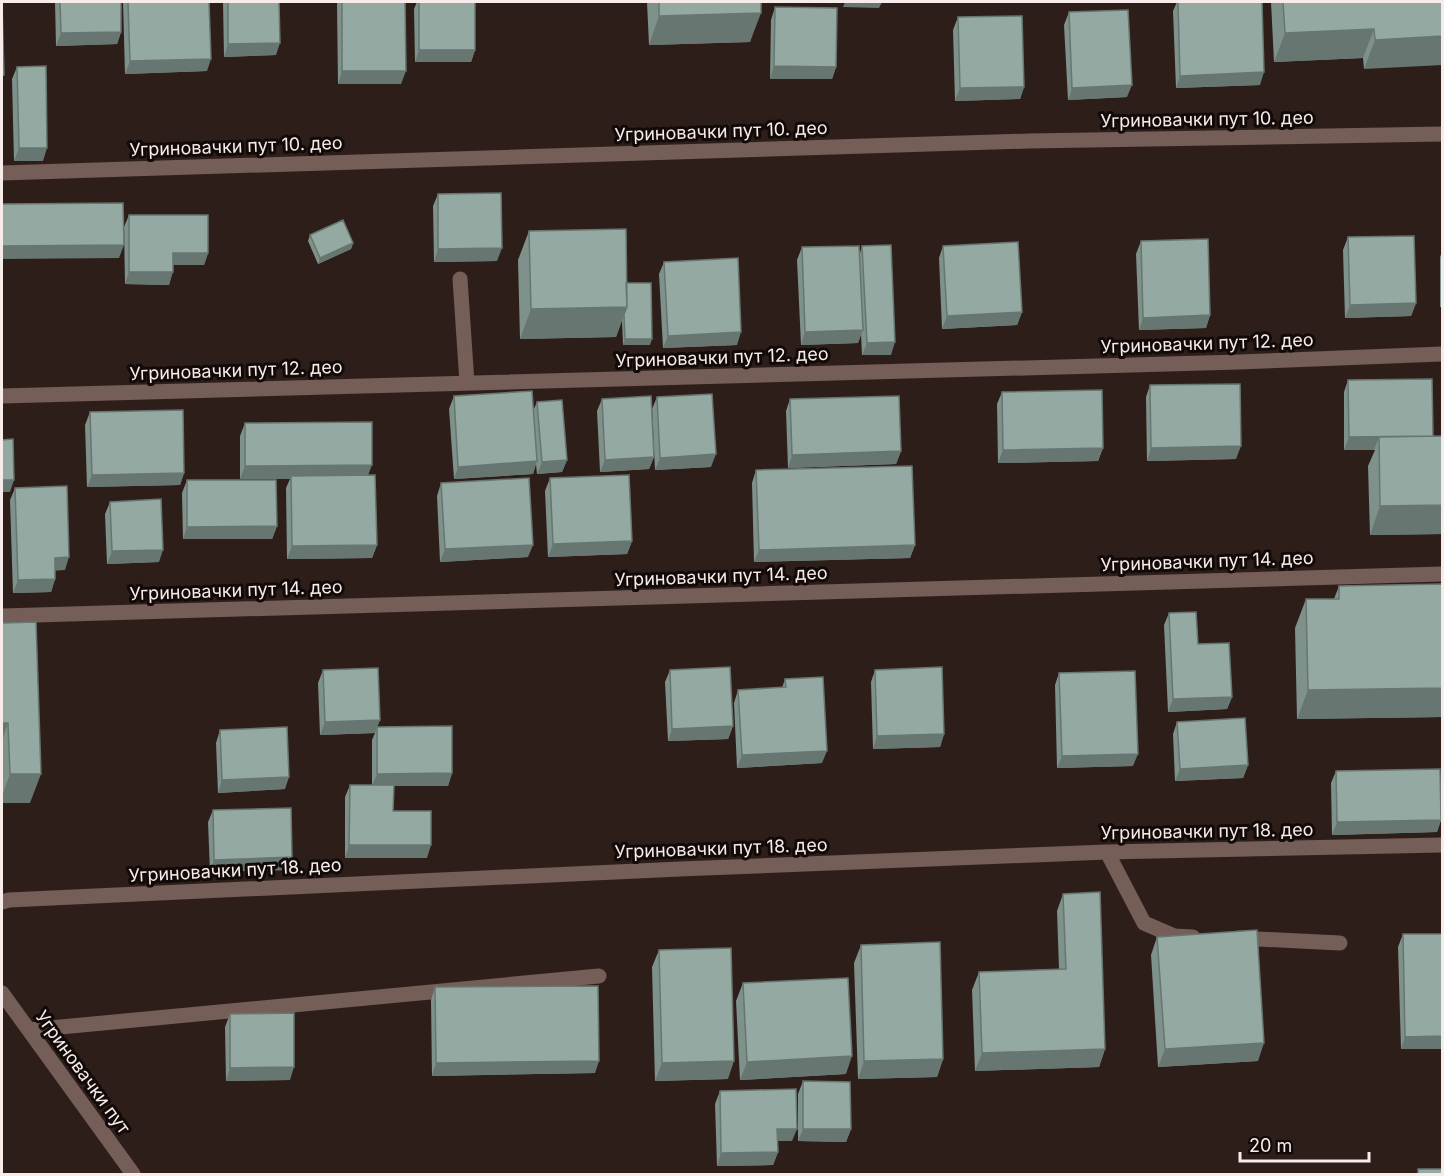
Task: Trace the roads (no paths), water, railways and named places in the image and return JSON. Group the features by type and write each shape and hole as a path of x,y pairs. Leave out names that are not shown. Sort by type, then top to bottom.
{"street":[{"name":"Угриновачки пут 10. део","path":"2,173 1017,142 1443,134"},
{"path":"460,279 466,383"},
{"name":"Угриновачки пут 12. део","path":"2,396 1216,363 1443,354"},
{"name":"Угриновачки пут 14. део","path":"2,616 1443,574"},
{"name":"Угриновачки пут 18. део","path":"2,902 668,869 1107,852 1443,844"},
{"path":"1107,852 1144,923 1174,936 1340,943"},
{"path":"28,1030 599,976"},
{"name":"Угриновачки пут","path":"2,993 133,1174"}]}
